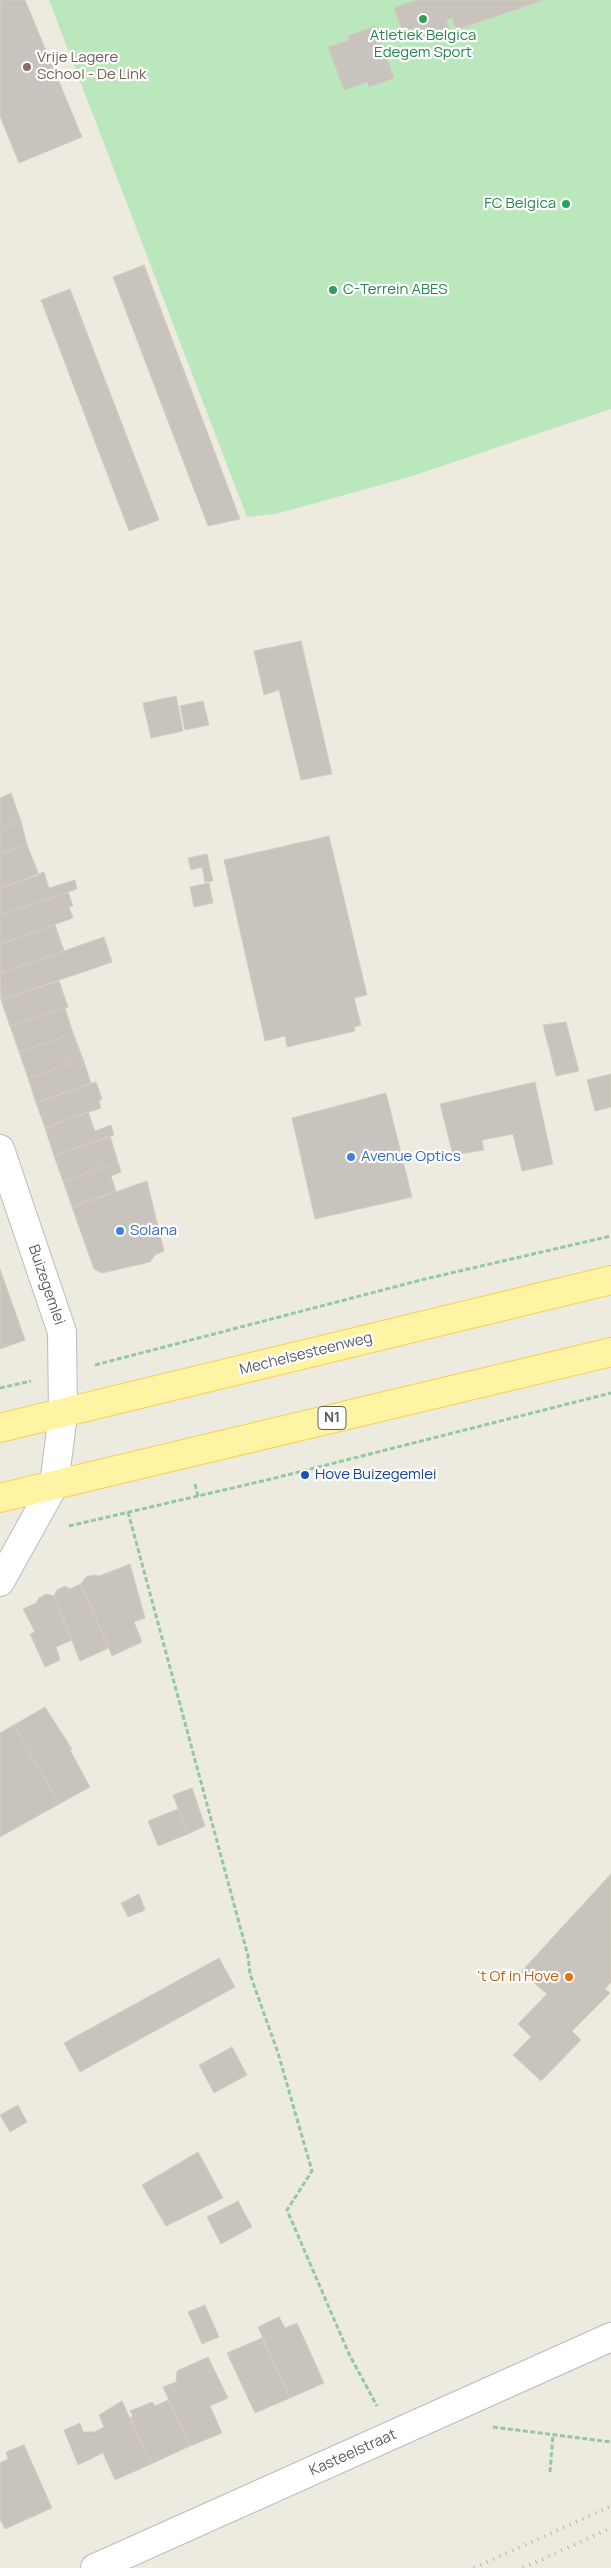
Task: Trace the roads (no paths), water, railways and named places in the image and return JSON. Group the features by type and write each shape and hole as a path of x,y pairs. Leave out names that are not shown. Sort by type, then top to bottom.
{"main road":[{"name":"Mechelsesteenweg","path":"0,1428 611,1280"},
{"name":"N1","path":"0,1498 611,1352"}],"street":[{"name":"Buizegemlei","path":"0,1149 62,1332 63,1414 54,1485"},
{"path":"0,1582 54,1485"},
{"name":"Kasteelstraat","path":"95,2568 611,2337"}],"railway":[{"path":"474,2568 611,2506"},
{"path":"523,2568 611,2528"}],"place":[{"name":"Atletiek Belgica Edegem Sport","path":"423,19"},
{"name":"Vrije Lagere School - De Link","path":"27,67"},
{"name":"FC Belgica","path":"566,204"},
{"name":"C-Terrein ABES","path":"333,290"},
{"name":"Avenue Optics","path":"351,1157"},
{"name":"Solana","path":"120,1231"},
{"name":"Hove Buizegemlei","path":"305,1475"},
{"name":"'t Of in Hove","path":"569,1977"}]}
